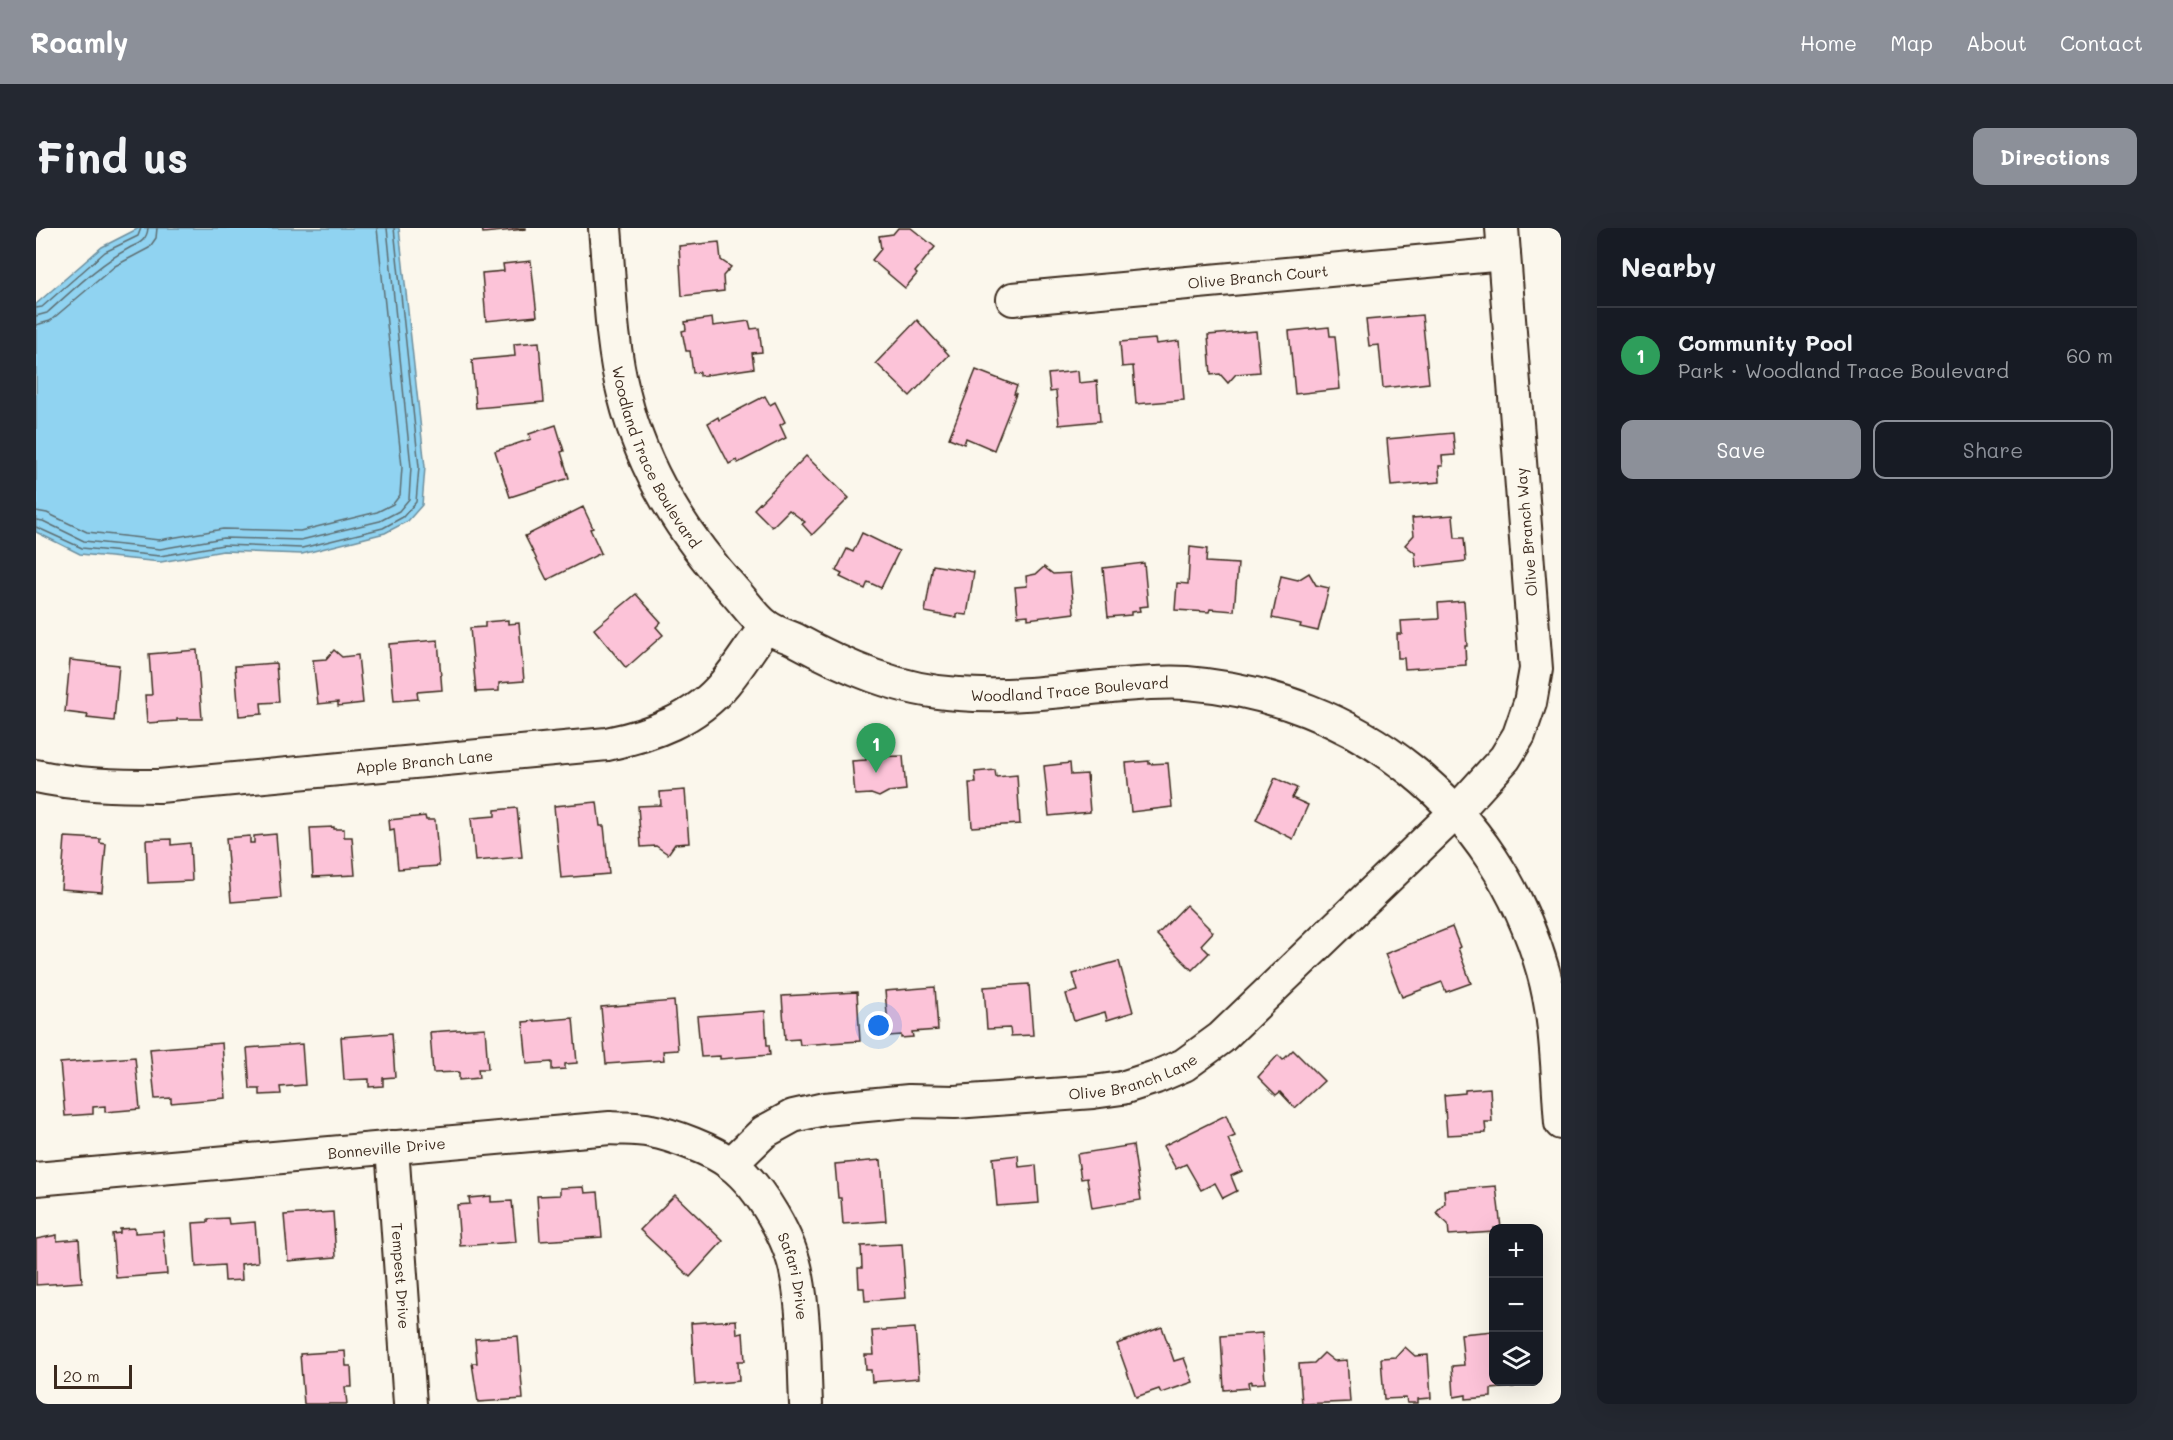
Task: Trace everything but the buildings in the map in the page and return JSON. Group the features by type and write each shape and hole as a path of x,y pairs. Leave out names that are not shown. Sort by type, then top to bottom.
{"street":[{"name":"Woodland Trace Boulevard","path":"605,228 616,354 624,395 640,448 665,500 692,541 766,626 840,664 926,690 955,694 1029,694 1186,683 1260,694 1324,716 1382,748 1425,780 1456,812 1506,880 1535,946 1552,1017 1561,1123"},
{"name":"Olive Branch Court","path":"1013,299 1503,241"},
{"name":"Olive Branch Way","path":"1456,812 1504,758 1519,735 1530,703 1536,669 1503,241"},
{"name":"Apple Branch Lane","path":"36,776 107,786 159,786 596,745 639,738 698,709 724,684 766,626"},
{"name":"Olive Branch Lane","path":"731,1164 764,1132 793,1116 824,1108 909,1101 955,1102 1093,1092 1122,1088 1184,1065 1221,1038 1456,812"},
{"name":"Bonneville Drive","path":"36,1179 610,1128 651,1131 694,1145 731,1164"},
{"name":"Tempest Drive","path":"392,1147 410,1404"},
{"name":"Safari Drive","path":"731,1164 760,1195 777,1221 797,1275 801,1303 806,1404"}],"water":[{"path":"139,228 399,228 425,467 422,505 408,521 385,533 302,554 223,551 161,562 80,554 36,532 36,304 102,247"}],"place":[{"name":"Community Pool","path":"876,773"}]}
